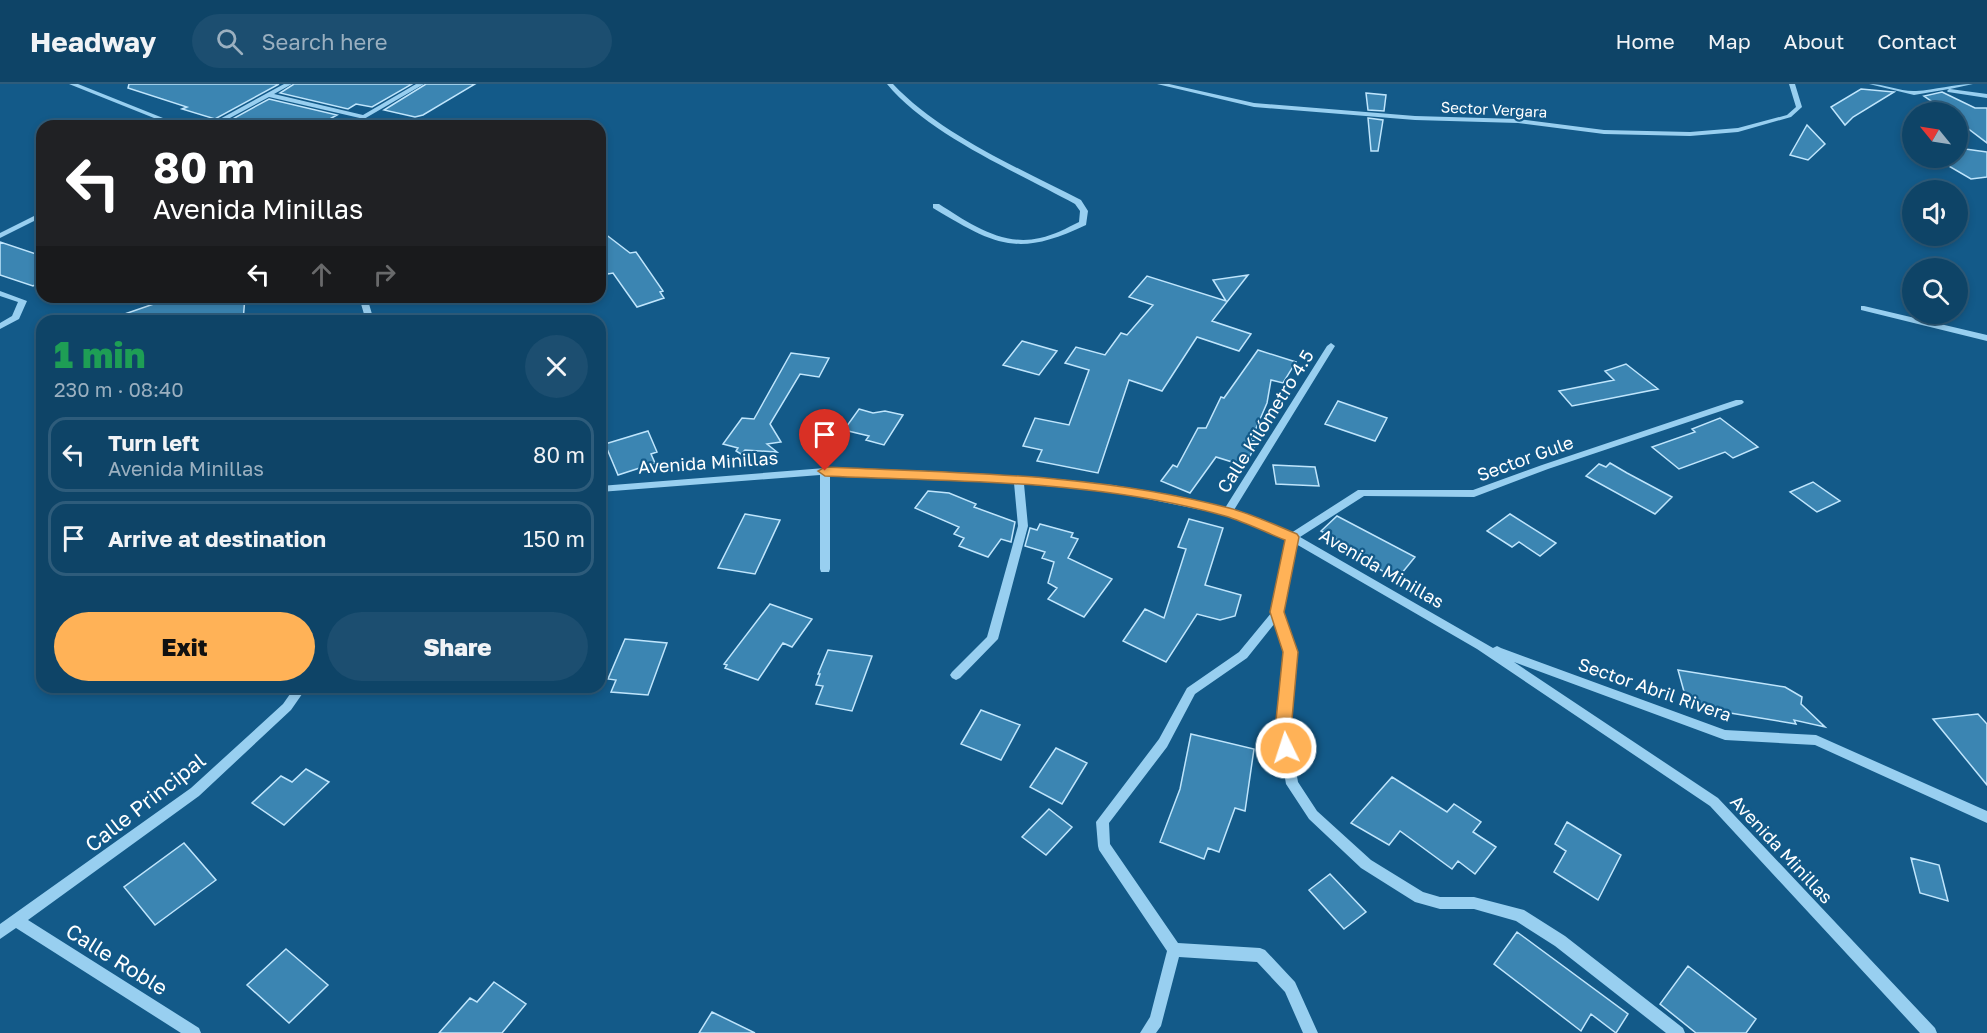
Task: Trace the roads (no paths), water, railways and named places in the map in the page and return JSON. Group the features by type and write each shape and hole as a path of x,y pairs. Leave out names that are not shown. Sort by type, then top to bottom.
{"street":[{"path":"72,84 165,120"},
{"path":"221,120 289,84"},
{"path":"269,95 364,117 421,84"},
{"path":"890,84 910,106 943,127 1078,202 1084,211 1083,223 1065,233 1041,242 1011,244 981,233 936,206"},
{"name":"Sector Vergara","path":"1160,84 1254,105 1415,118 1518,121 1604,132 1690,134 1738,130 1789,116 1799,107 1792,84"},
{"path":"1872,84 1914,93 1970,84"},
{"path":"1938,90 1987,96"},
{"path":"0,236 36,217"},
{"path":"0,293 23,301 16,317 0,326"},
{"path":"1864,308 1987,338"},
{"name":"Calle Kilómetro 4.5","path":"1228,512 1331,346"},
{"name":"Sector Gule","path":"1292,537 1362,492 1474,494 1739,402"},
{"path":"825,471 825,569"},
{"name":"Avenida Minillas","path":"606,489 825,471 1018,480 1113,488 1228,512 1292,537 1481,646 1714,802 1930,1033"},
{"path":"956,675 992,639 1023,526 1018,480"},
{"path":"1147,1033 1156,1021 1174,950 1104,846 1102,822 1163,743 1191,692 1243,655 1277,612 1292,537"},
{"path":"1277,612 1291,652 1283,730 1292,784 1313,815 1366,864 1420,897 1440,903 1474,903 1519,915 1560,941 1678,1033"},
{"name":"Sector Abril Rivera","path":"1481,646 1725,735 1816,740 1987,817"},
{"name":"Calle Principal","path":"0,932 195,792 287,707 297,693"},
{"name":"Calle Roble","path":"17,921 194,1033"},
{"path":"1174,950 1260,955 1290,987 1311,1033"}]}
